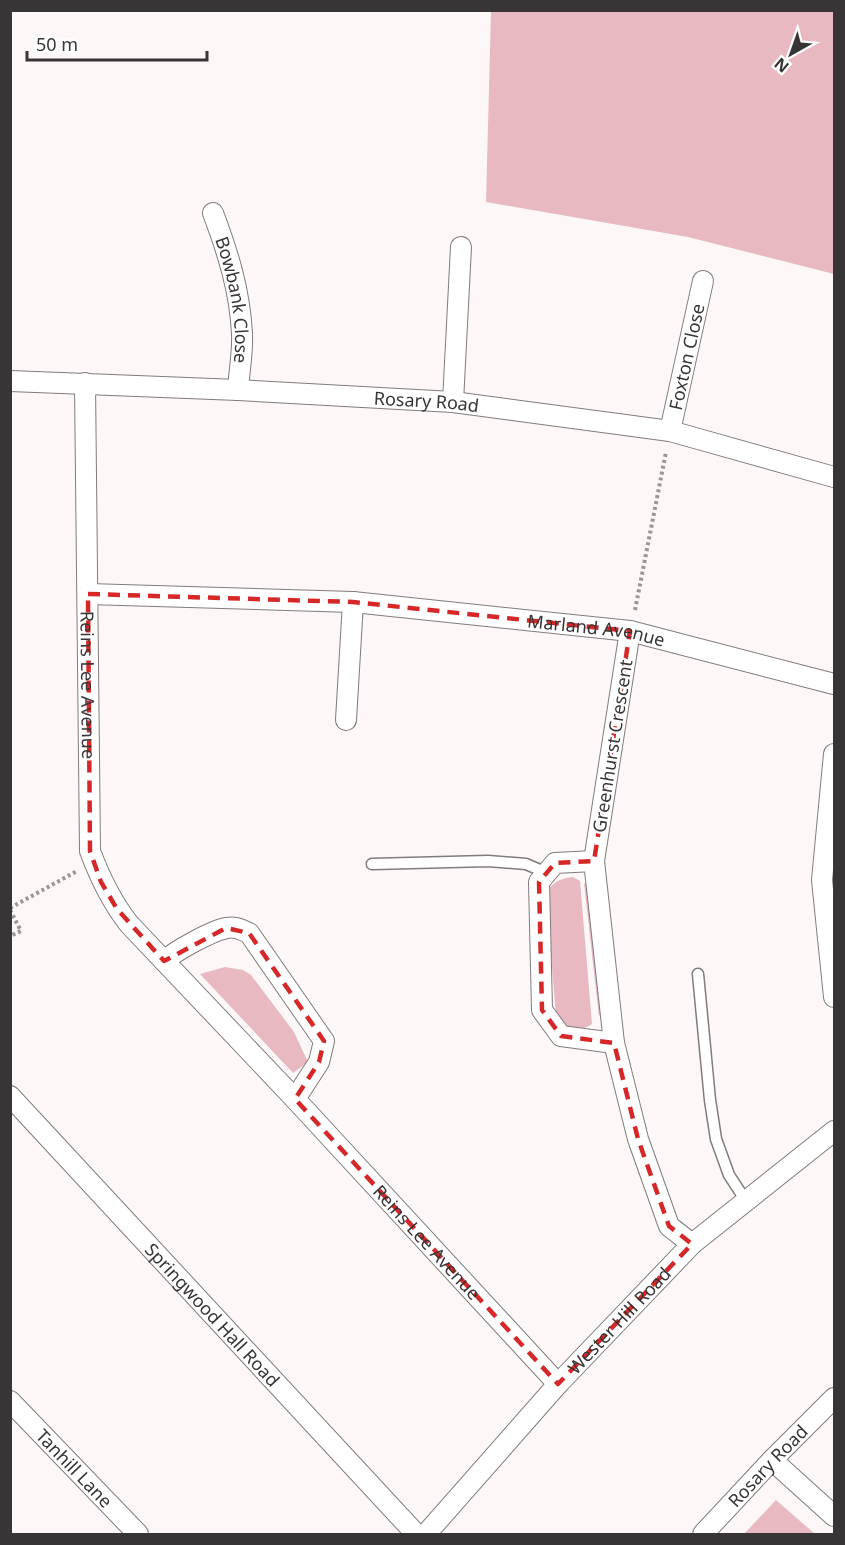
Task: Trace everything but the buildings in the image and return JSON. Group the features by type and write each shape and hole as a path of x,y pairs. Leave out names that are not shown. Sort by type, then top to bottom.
{"street":[{"name":"Bowbank Close","path":"213,213 237,285 242,336 238,390"},
{"path":"453,402 461,247"},
{"name":"Foxton Close","path":"670,431 704,281"},
{"name":"Rosary Road","path":"10,381 238,390 453,402 670,431 834,477"},
{"name":"Reins Lee Avenue","path":"84,383 90,851 101,882 117,909 164,961 295,1099 558,1384"},
{"name":"Marland Avenue","path":"88,594 353,602 630,631 834,684"},
{"path":"346,720 353,602"},
{"name":"Greenhurst Crescent","path":"630,631 594,861 614,1043 638,1139 669,1226 692,1244"},
{"path":"834,754 822,880 834,997"},
{"path":"594,861 555,863 539,882 542,1010 561,1036 614,1043"},
{"path":"164,961 175,951 226,928 237,928 249,933 324,1041 319,1062 295,1099"},
{"name":"Springwood Hall Road","path":"10,1096 416,1534"},
{"name":"Wester Hill Road","path":"426,1534 558,1384 692,1244 834,1131"},
{"name":"Rosary Road","path":"703,1534 834,1398"},
{"name":"Tanhill Lane","path":"10,1401 138,1534"},
{"path":"772,1460 834,1516"}],"lane":[{"path":"372,864 488,861 526,864 547,873"},
{"path":"698,974 716,1139 729,1175 746,1201"}],"path":[{"path":"630,631 670,431"},
{"path":"10,936 21,931 10,909 77,871"}],"highlighted area":[{"path":"88,594 353,602 630,631 594,861 555,863 539,882 542,1010 561,1036 614,1043 638,1139 669,1226 692,1244 558,1384 295,1099 319,1062 324,1041 249,933 226,928 164,961 117,909 101,882 90,851"}],"shaded area":[{"path":"491,11 834,11 834,274 688,237 486,202"},
{"path":"573,877 580,881 592,1024 577,1029 568,1027 556,1016 546,894 556,882"},
{"path":"584,883 590,887 602,1009 599,1017"},
{"path":"225,967 243,970 251,975 294,1032 308,1062 293,1073 200,974"},
{"path":"776,1500 815,1534 744,1534"}]}
